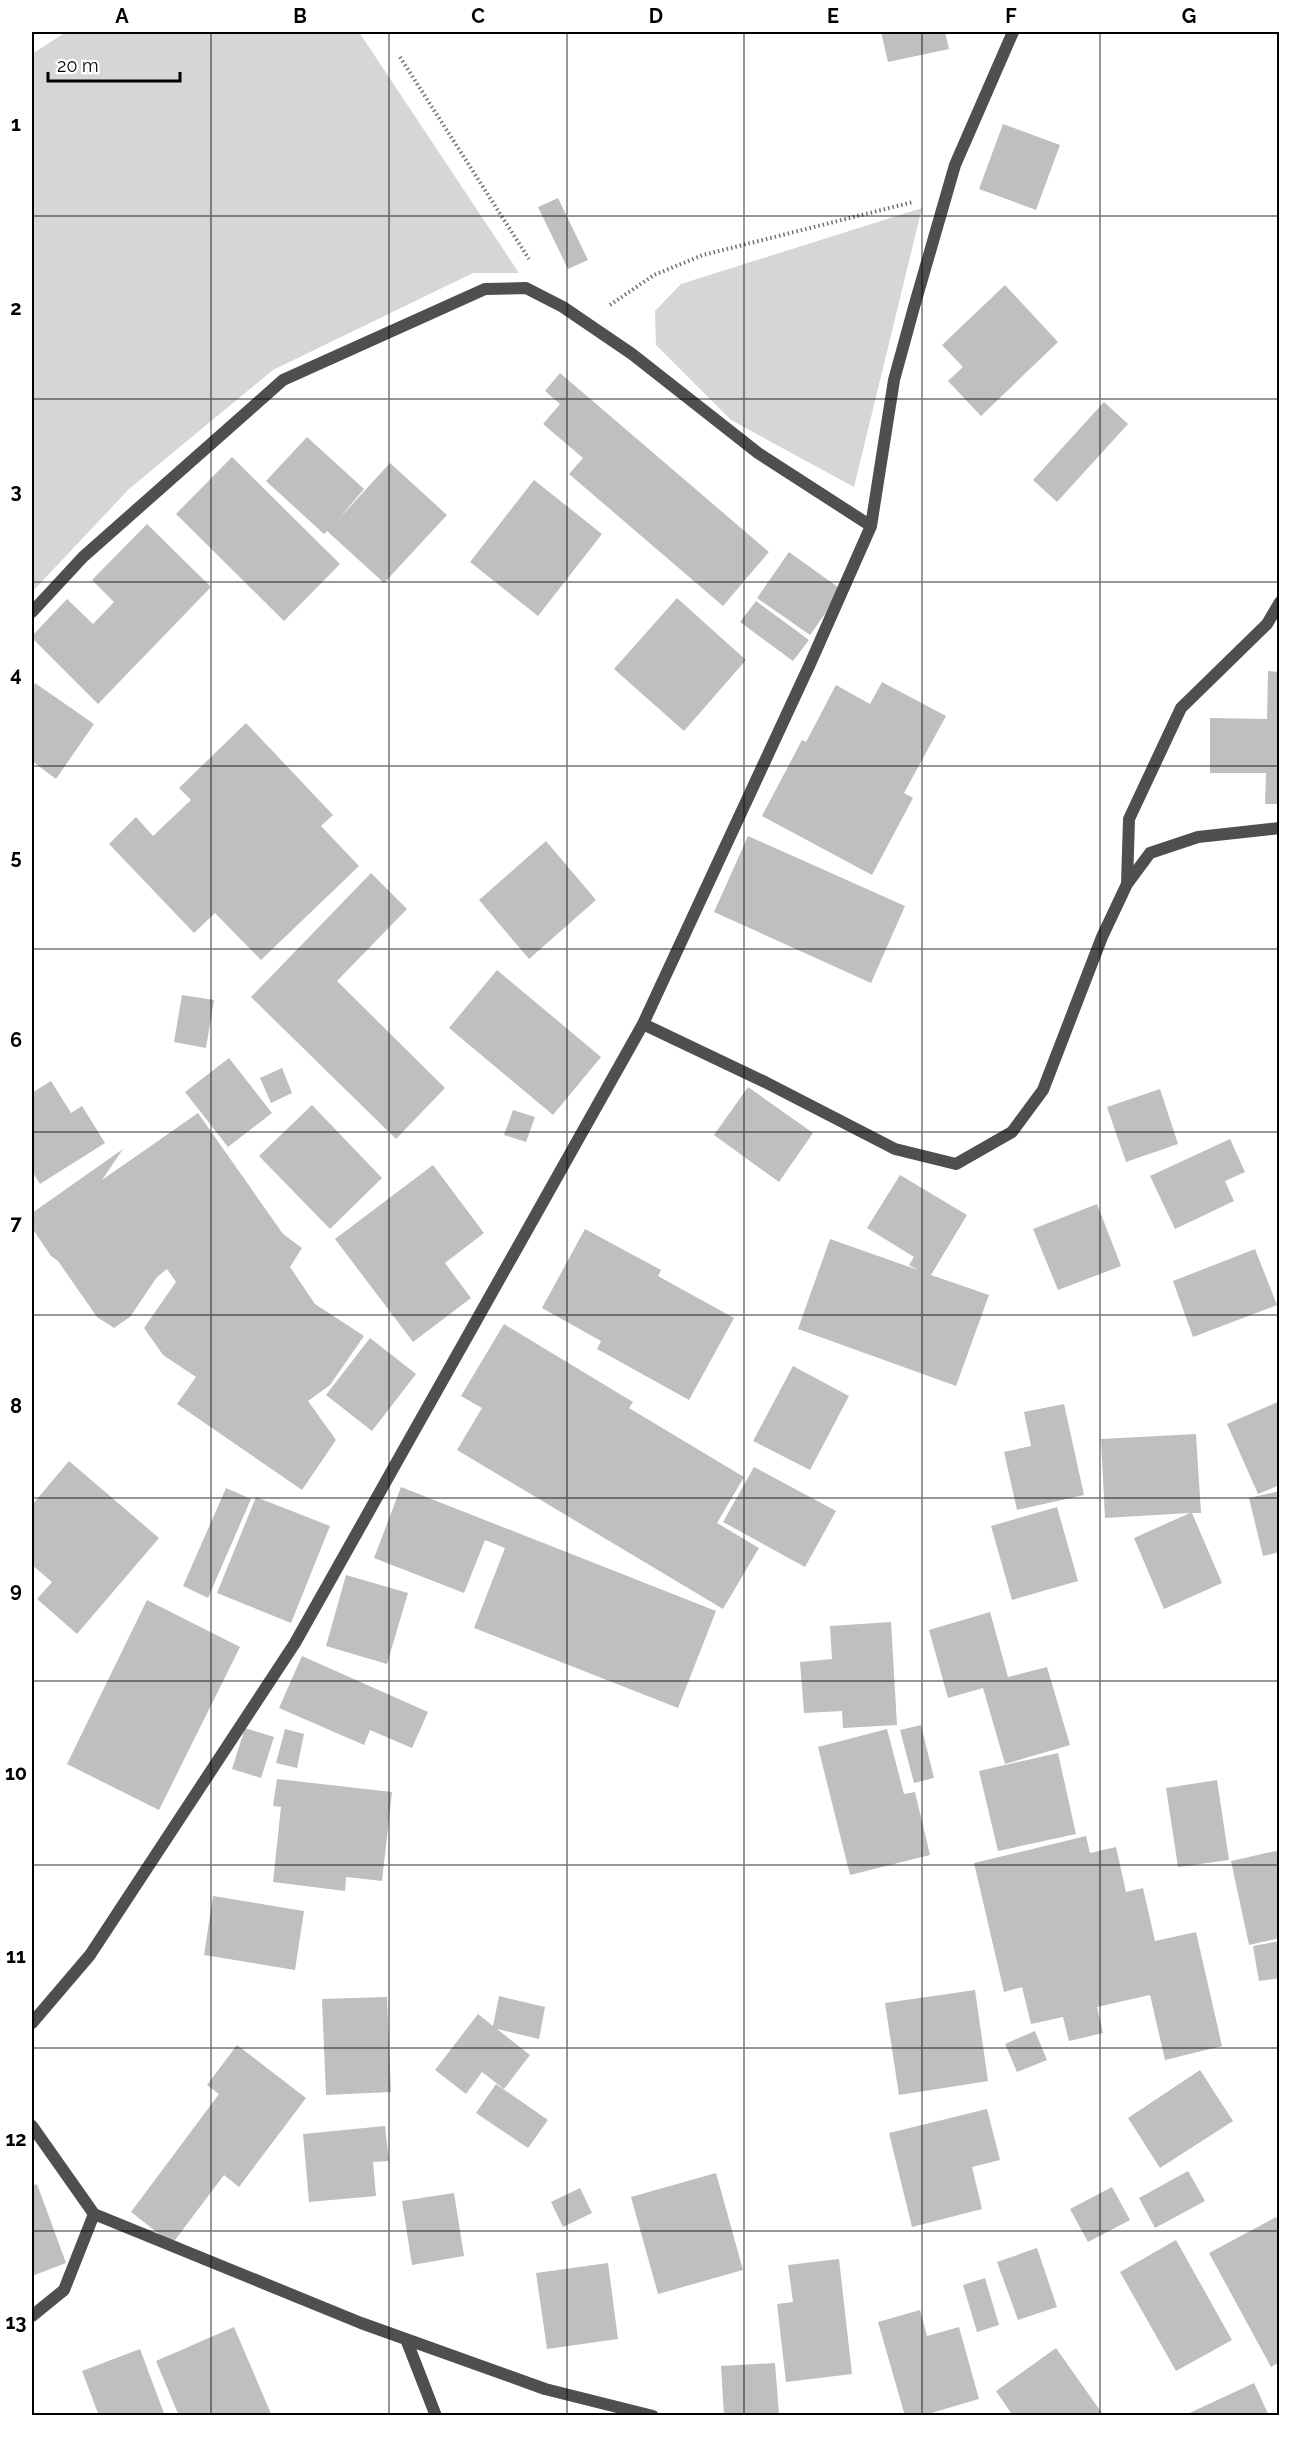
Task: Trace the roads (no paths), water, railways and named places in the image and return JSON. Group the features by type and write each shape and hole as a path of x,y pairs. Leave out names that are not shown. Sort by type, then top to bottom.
{"street":[{"path":"32,2023 90,1954 295,1643 643,1024 805,675 871,526 894,380 955,165 1013,32"},
{"path":"32,612 83,556 283,380 485,289 526,288 584,321 680,390 758,453 871,526"},
{"path":"1127,884 1130,819 1181,708 1267,624 1280,602"},
{"path":"643,1024 765,1082 895,1149 956,1164 1012,1132 1043,1090 1101,937 1127,884 1150,853 1198,837 1280,828"},
{"path":"32,2126 94,2214 361,2323 545,2389 652,2415"},
{"path":"32,2316 64,2290 94,2214"},
{"path":"406,2339 436,2415"}]}
